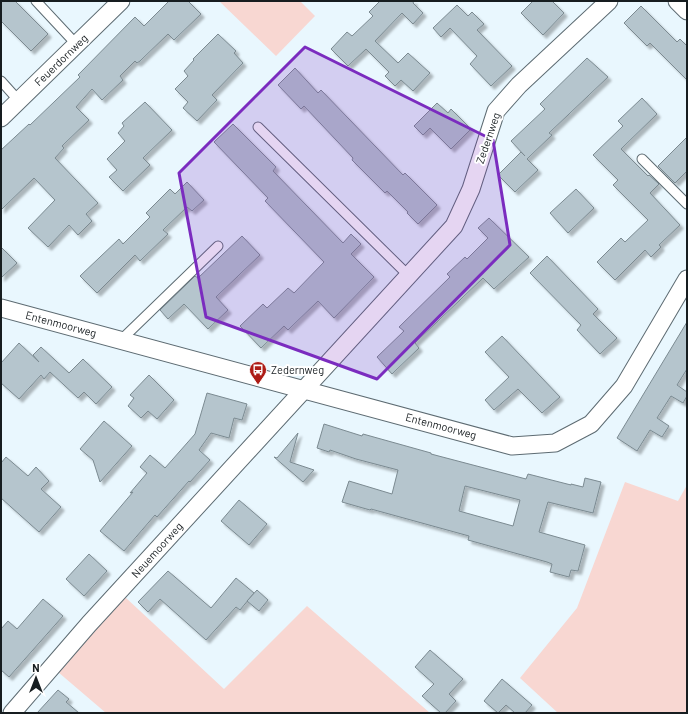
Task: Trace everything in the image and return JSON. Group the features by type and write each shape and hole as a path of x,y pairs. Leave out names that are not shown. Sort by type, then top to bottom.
{"street":[{"name":"Feuerdornweg","path":"1,118 122,1"},
{"name":"Zedernweg","path":"305,390 454,226 471,189 496,111 519,85 609,1"},
{"path":"677,1 687,11"},
{"name":"Entenmoorweg","path":"1,308 512,446 555,443 591,424 624,386 687,279"},
{"name":"Neuemoorweg","path":"12,713 89,624 305,390"}],"lane":[{"path":"36,1 77,45"},
{"path":"1,81 19,101"},
{"path":"258,127 409,276"},
{"path":"642,159 687,204"},
{"path":"121,340 218,246"}],"highlighted area":[{"path":"305,47 493,140 510,245 377,379 206,317 179,173"}],"shaded area":[{"path":"219,1 300,1 315,16 276,56"},
{"path":"625,482 678,501 687,485 687,713 558,713 520,678 577,608"},
{"path":"125,597 224,689 307,606 430,713 106,713 58,672"}],"building":[{"path":"1,1 15,1 48,34 31,51 1,21"},
{"path":"169,1 188,1 201,14 174,40 168,34 140,61 137,63 135,61 120,76 123,80 102,100 92,89 76,107 89,120 62,146 64,148 55,158 98,203 86,214 92,221 78,235 69,225 48,247 28,228 55,200 34,178 1,210 1,150 29,124 30,125 80,77 78,75 135,17 144,26"},
{"path":"380,1 414,1 413,3 423,13 413,24 402,13 375,41 398,63 408,53 430,73 413,91 401,80 395,86 385,76 389,72 366,49 348,66 331,49 347,32 352,36 373,16 369,12"},
{"path":"533,1 552,1 564,13 543,35 521,13"},
{"path":"457,5 468,16 472,12 484,24 477,30 512,66 491,86 470,64 477,56 450,28 441,37 433,28"},
{"path":"641,6 677,42 680,39 687,46 687,80 650,43 647,46 624,23"},
{"path":"218,34 236,51 234,53 243,63 212,95 217,100 197,121 183,108 188,102 175,89 188,76 184,71 194,60 193,59"},
{"path":"587,58 608,77 549,133 552,135 527,159 538,170 515,192 498,175 521,152 525,156 511,141 545,109 540,104"},
{"path":"295,68 318,93 321,90 403,175 405,173 437,205 418,224 387,191 385,193 352,160 353,158 304,106 301,109 278,85"},
{"path":"642,98 657,114 621,149 648,176 649,175 659,184 650,193 680,225 659,245 661,247 651,257 645,250 615,280 597,262 621,238 625,242 648,220 613,185 618,180 593,155 623,126 618,121"},
{"path":"145,102 172,130 143,158 150,165 123,191 109,177 117,170 107,159 125,141 118,133 124,126 122,123"},
{"path":"437,103 448,113 451,109 471,129 451,149 430,128 423,135 414,126"},
{"path":"233,124 276,167 273,171 343,243 351,234 361,244 351,254 374,277 334,318 318,301 288,330 284,326 261,348 240,326 263,304 267,308 288,288 294,293 324,262 265,201 268,198 214,142"},
{"path":"687,137 687,171 675,183 658,166"},
{"path":"187,182 204,200 192,211 187,207 163,230 168,234 140,261 135,255 97,293 80,276 119,239 123,244 150,217 146,213 170,189 175,194"},
{"path":"576,189 594,208 568,233 550,213"},
{"path":"489,218 529,257 494,289 483,278 415,343 419,348 392,374 377,357 404,331 399,327 450,277 447,274 465,257 467,259 488,238 478,228"},
{"path":"242,236 260,255 216,297 228,310 208,329 184,304 168,319 160,310 195,276 198,278"},
{"path":"1,247 17,263 1,278"},
{"path":"547,256 598,309 593,314 617,338 600,354 577,330 581,325 530,273"},
{"path":"687,322 687,369 677,385 687,392 687,396 683,403 671,396 657,418 669,426 662,437 650,430 637,451 617,438"},
{"path":"502,336 560,397 542,413 518,389 494,410 485,400 509,377 485,352"},
{"path":"19,343 39,362 33,355 41,347 69,373 83,359 112,387 96,404 84,392 78,398 50,372 44,379 41,375 19,399 1,383 1,363"},
{"path":"149,375 174,400 157,419 148,411 141,418 128,406 134,398 130,395"},
{"path":"207,393 247,404 242,420 234,418 229,438 211,433 199,450 210,460 157,517 155,515 124,551 100,531 147,473 140,467 150,455 165,468 195,434"},
{"path":"104,421 132,446 100,482 93,460 80,449"},
{"path":"324,424 362,436 363,434 526,479 528,474 583,487 585,478 601,482 593,513 548,502 539,532 585,545 578,571 571,570 569,577 550,572 552,564 547,562 468,540 469,536 342,502 349,481 392,494 398,470 356,459 330,450 329,452 317,448","holes":["465,486 520,500 513,526 459,511"]},
{"path":"298,433 290,462 314,470 303,482 274,457 277,458"},
{"path":"6,457 28,476 36,467 49,481 41,489 61,507 39,532 1,498 1,463"},
{"path":"239,500 267,524 249,545 221,521"},
{"path":"89,554 107,571 84,596 66,579"},
{"path":"168,571 211,608 236,578 254,593 240,610 236,607 206,640 160,599 148,612 138,602"},
{"path":"257,590 268,600 259,611 247,601"},
{"path":"43,599 63,616 9,677 1,670 1,629 8,621 17,629"},
{"path":"430,650 463,679 449,694 456,701 445,713 441,713 422,696 434,684 415,667"},
{"path":"502,679 532,705 525,713 515,713 506,705 498,713 484,701"},
{"path":"58,690 69,699 66,702 79,713 37,713"}],"place":[{"name":"Zedernweg","path":"258,385"}]}
